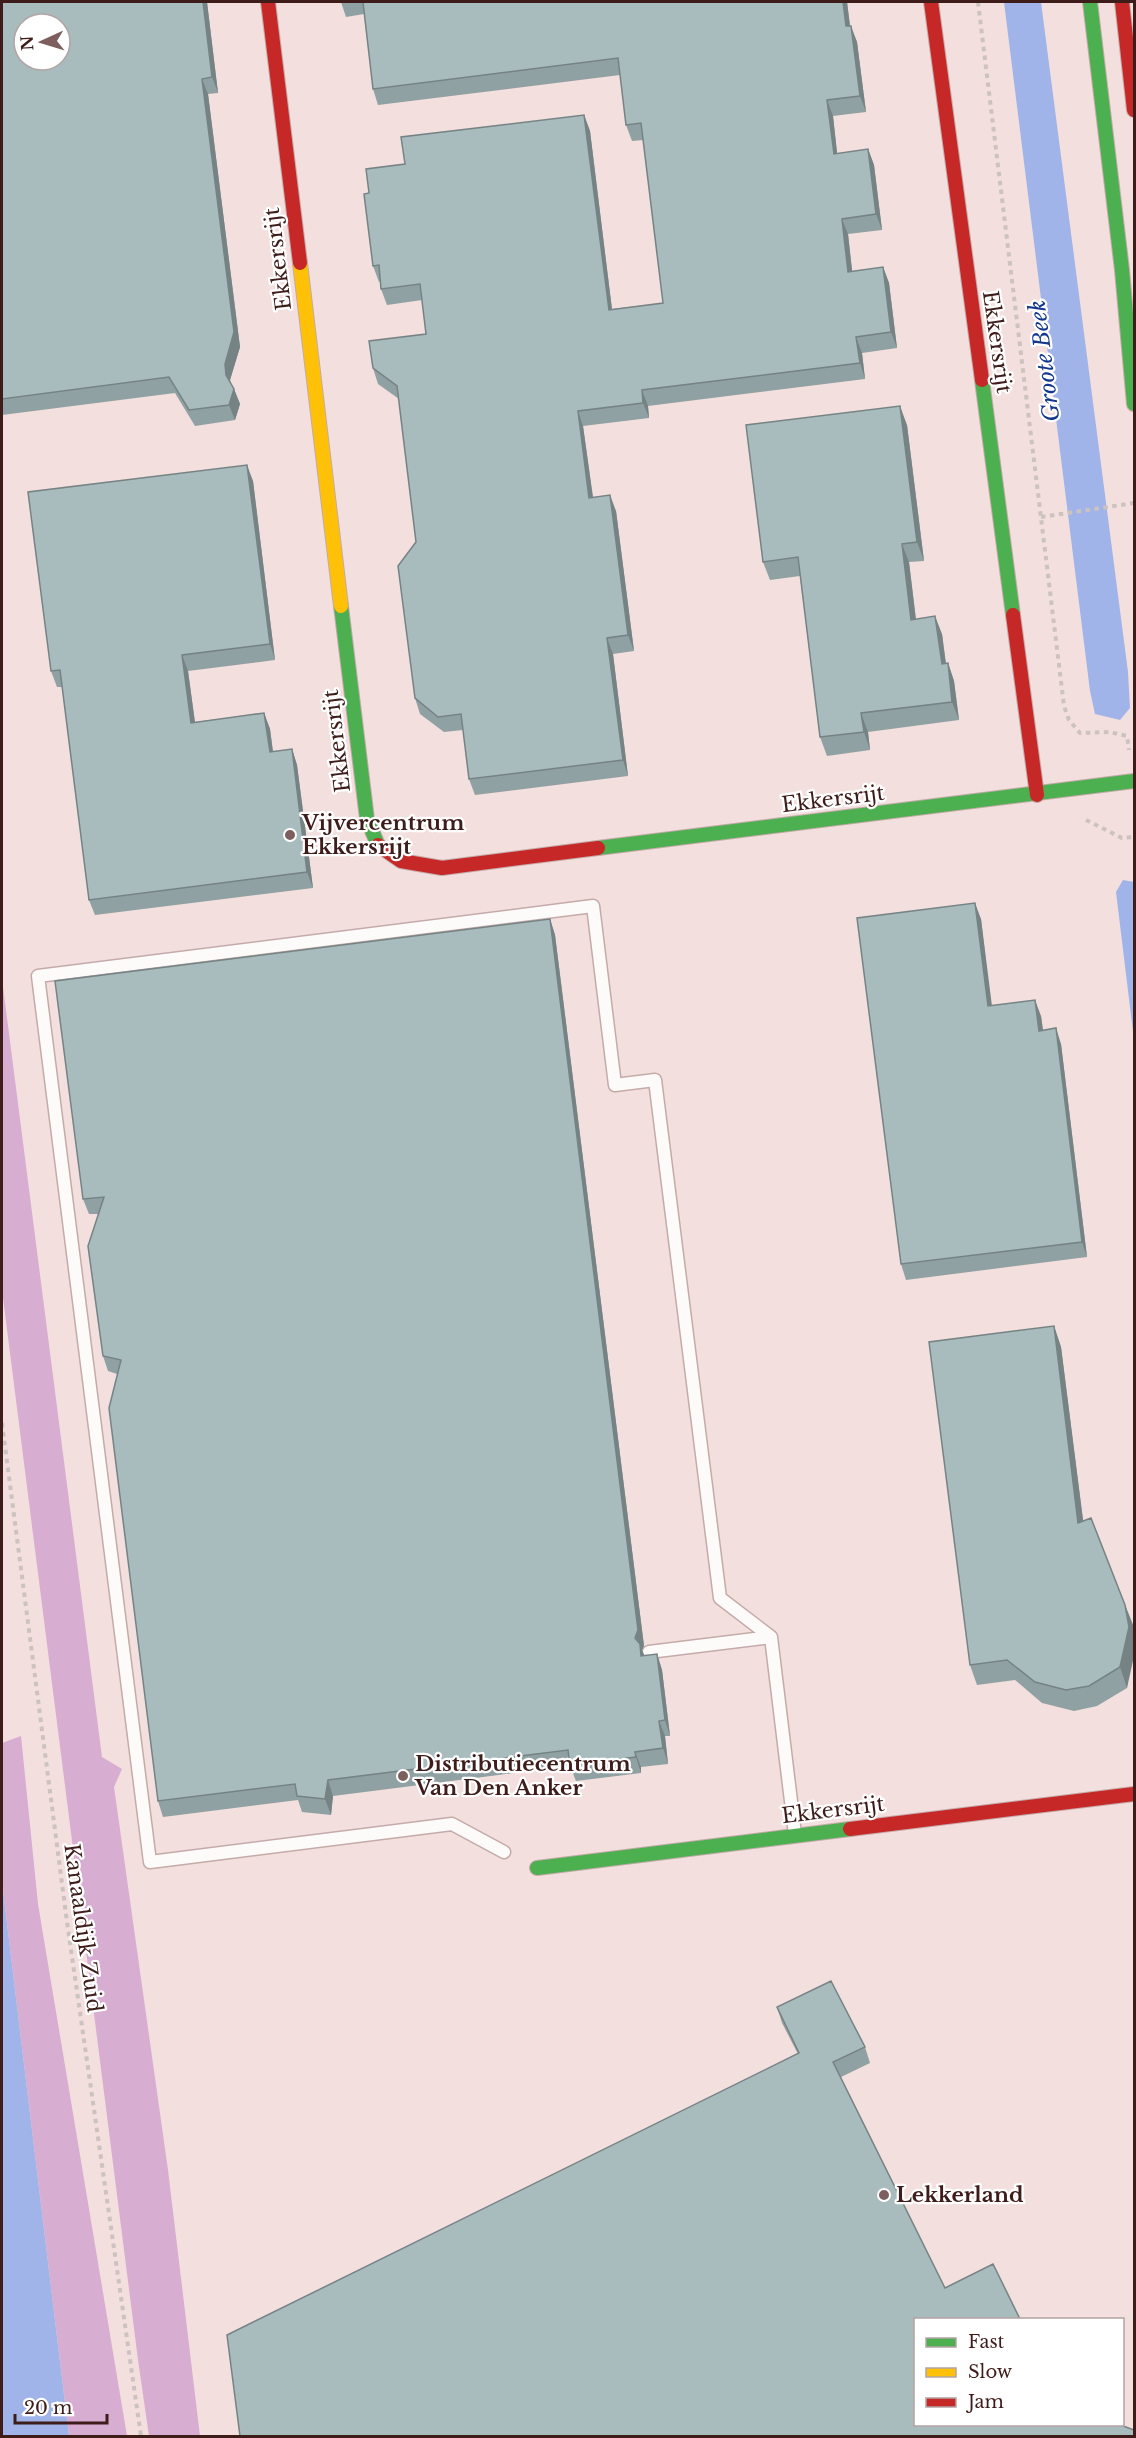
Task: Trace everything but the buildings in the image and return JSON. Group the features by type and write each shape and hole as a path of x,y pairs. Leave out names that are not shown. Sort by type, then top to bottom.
{"street":[{"name":"Ekkersrijt","path":"268,2 367,819 379,847 401,861 442,868 1134,781"},
{"name":"Ekkersrijt","path":"931,2 1037,795"},
{"path":"1090,2 1122,270 1134,404"},
{"path":"1122,2 1134,110"},
{"name":"Ekkersrijt","path":"537,1868 1134,1794"}],"lane":[{"path":"504,1852 452,1824 150,1862 38,976 592,906 615,1085 655,1080 720,1598 771,1637 795,1836"},
{"path":"649,1652 771,1637"}],"path":[{"name":"Ekkersrijt","path":"978,2 1064,706 1069,720 1080,733 1109,732 1127,736 1134,781"},
{"path":"1041,517 1134,504"},
{"name":"Kanaaldijk Zuid","path":"2,1423 65,1911 141,2436"}],"shaded area":[{"path":"2,979 102,1757 122,1769 114,1787 168,2170 200,2436 149,2436 138,2360 2,1290"},
{"path":"21,1736 38,1904 127,2436 69,2436 2,1882 2,1743"}],"water":[{"path":"1004,2 1041,2 1128,672 1130,708 1120,720 1095,714 1090,691"},
{"path":"1123,880 1134,882 1134,1040 1116,892"},
{"path":"2,1882 69,2436 2,2436"}],"traffic: fast":[{"path":"1090,2 1122,270 1134,404"},
{"path":"982,380 1013,615"},
{"path":"341,606 367,819 378,845"},
{"path":"598,848 1134,781"},
{"path":"537,1868 850,1829"}],"traffic: slow":[{"path":"300,263 341,606"}],"traffic: jam":[{"path":"268,2 300,263"},
{"path":"931,2 982,380"},
{"path":"1122,2 1134,110"},
{"path":"1013,615 1037,795"},
{"path":"378,845 401,861 442,868 598,848"},
{"path":"850,1829 1134,1794"}],"place":[{"name":"Vijvercentrum Ekkersrijt","path":"290,835"},
{"name":"Distributiecentrum Van Den Anker","path":"403,1776"},
{"name":"Lekkerland","path":"884,2195"}],"water label":[{"name":"Groote Beek","path":"1044,361"}]}
